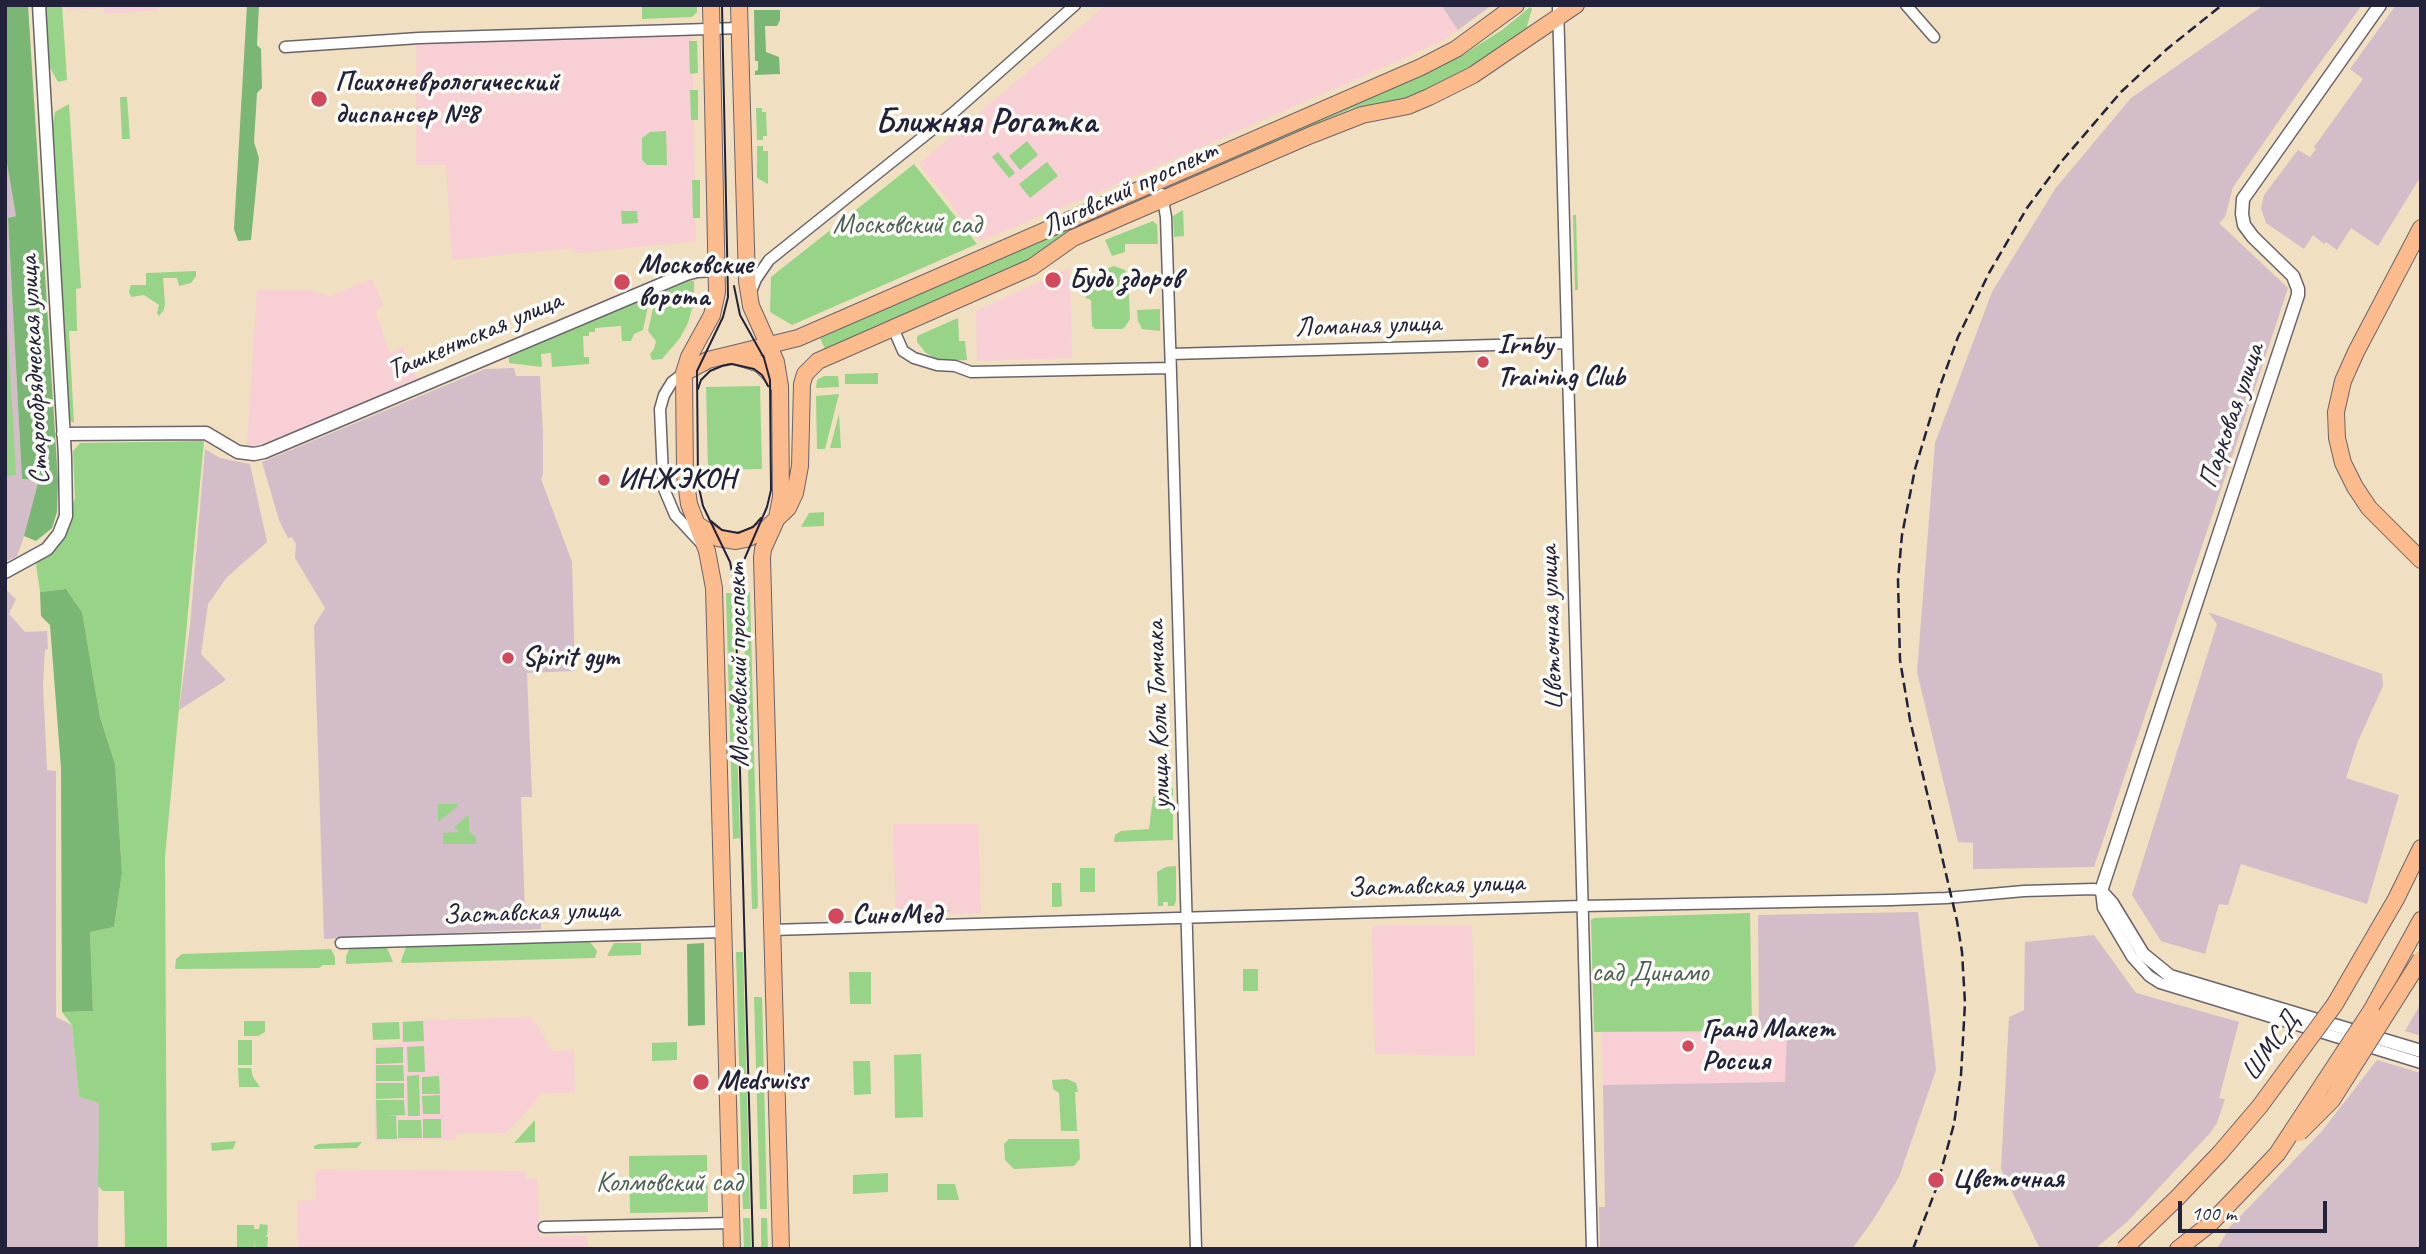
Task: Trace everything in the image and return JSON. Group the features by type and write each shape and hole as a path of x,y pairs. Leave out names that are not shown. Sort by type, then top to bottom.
{"main road":[{"name":"Московский проспект","path":"711,5 717,292 712,315 689,357 684,373 685,481 690,505 708,551 714,587 732,1249"},
{"name":"Московский проспект","path":"739,5 749,296 778,370 780,398 782,485 777,518 763,549 762,558 780,1249"},
{"name":"Лиговский проспект","path":"684,373 724,355 798,338 1421,67 1456,49 1516,5"},
{"name":"Лиговский проспект","path":"777,518 788,508 798,479 802,447 801,392 805,374 818,361 1032,267 1073,238 1345,121 1408,106 1429,97 1473,75 1558,12 1576,5"},
{"path":"2421,228 2343,381 2336,412 2337,438 2343,463 2355,487 2369,508 2421,560"},
{"path":"724,355 750,360 766,369 777,384 780,398"},
{"path":"698,525 718,538 736,541 756,536 777,518"},
{"name":"ШМСД","path":"2124,1249 2220,1153 2307,1044 2335,1004 2396,899 2421,848"},
{"path":"2277,1154 2371,1011 2421,920"},
{"path":"2178,1249 2210,1224 2332,1100 2421,959"}],"street":[{"name":"Старообрядческая улица","path":"5,572 41,554 55,540 64,526 66,507 39,5"},
{"path":"749,296 752,285 769,260 953,113 1075,5"},
{"path":"1906,5 1934,37"},
{"name":"Парковая улица","path":"2101,891 2298,295 2294,276 2244,225 2243,199 2381,5"},
{"name":"Цветочная улица","path":"1558,12 1592,1249"},
{"path":"285,47 419,38 740,27"},
{"name":"улица Коли Томчака","path":"1158,182 1164,199 1171,354 1196,1249"},
{"path":"746,254 757,260 769,260"},
{"name":"Ташкентская улица","path":"63,434 206,433 233,450 254,453 301,437 685,274 717,270"},
{"path":"893,328 904,351 914,358 937,366 955,366 971,372 1171,368"},
{"name":"Ломаная улица","path":"1171,354 1567,343"},
{"name":"Московский проспект","path":"684,373 672,382 660,409 664,489 675,515 708,551"},
{"name":"Заставская улица","path":"772,930 1916,899 2036,890 2101,891"},
{"path":"2101,891 2112,903 2143,954 2170,976 2421,1051"},
{"path":"2101,891 2103,908 2132,957 2149,976 2160,983 2421,1062"},
{"name":"Заставская улица","path":"341,943 723,932"},
{"path":"544,1227 731,1223"}],"shaded area":[{"path":"65,5 159,5 158,10 104,14 104,8 66,10"},
{"path":"1106,5 1441,5 1458,30 1438,43 1099,192 980,241 919,164"},
{"path":"1441,5 1492,5 1458,30"},
{"path":"2264,5 2362,5 2233,187 2225,217 2219,223 2288,288 2094,867 1973,869 1973,843 1958,842 1917,672 1935,443 1992,292 2055,189 2131,98"},
{"path":"2396,5 2421,5 2421,176 2378,246 2351,228 2337,250 2313,235 2304,249 2266,223 2261,208 2264,195 2298,150 2310,157 2316,149 2314,147 2363,79 2350,69"},
{"path":"692,35 696,241 576,253 572,248 452,260 446,165 416,165 416,44"},
{"path":"5,152 16,216 8,218 22,479 40,480 35,506 17,556 5,562"},
{"path":"1070,268 1072,358 977,361 976,311"},
{"path":"372,279 383,305 375,311 390,353 403,347 418,381 341,414 253,447 247,446 257,290 311,290 331,296"},
{"path":"514,368 516,376 540,376 543,435 541,479 572,562 575,671 527,673 532,797 521,797 525,912 541,911 541,929 324,939 314,626 325,608 295,558 296,544 292,537 288,538 279,520 262,462 485,369"},
{"path":"205,449 220,458 250,464 267,542 227,577 208,604 201,654 226,680 179,710 190,626"},
{"path":"5,589 16,599 9,614 25,632 47,631 48,649 45,650 43,684 47,770 56,771 56,1017 72,1025 79,1097 99,1103 98,1249 5,1249"},
{"path":"2208,612 2382,674 2383,686 2358,741 2346,778 2399,795 2367,904 2241,864 2228,905 2219,904 2205,954 2161,941 2132,895 2217,624"},
{"path":"893,824 978,824 981,913 896,916"},
{"path":"1918,912 1936,1070 1899,1177 1852,1249 1600,1249 1599,1207 1605,1207 1603,1085 1785,1082 1787,1033 1759,1029 1758,915"},
{"path":"1372,926 1472,926 1475,1056 1375,1054"},
{"path":"2094,935 2136,993 2239,1022 2219,1098 2225,1099 2217,1123 2210,1133 2128,1221 2095,1249 2040,1249 2001,1169 2009,1017 2024,1010 2025,942"},
{"path":"2421,1003 2421,1036 2405,1031"},
{"path":"530,1017 552,1051 574,1050 575,1092 538,1094 538,1099 506,1133 456,1134 456,1139 375,1141 374,1045 401,1044 401,1021"},
{"path":"1758,1029 1787,1033 1785,1082 1603,1085 1602,1032"},
{"path":"2377,1060 2421,1073 2421,1249 2217,1249 2229,1228 2322,1131"},
{"path":"315,1169 526,1171 526,1178 537,1179 540,1237 587,1236 588,1249 298,1249 297,1201 316,1200"}],"green space":[{"path":"5,5 28,5 58,481 57,512 52,528 36,541 24,536 39,480 22,479 8,218 16,216 5,152"},
{"path":"45,5 62,5 67,80 58,82 48,64"},
{"path":"247,5 259,5 257,45 261,49 262,88 257,93 254,142 259,158 251,240 238,241 234,229"},
{"path":"642,5 697,5 697,12 692,17 642,19"},
{"path":"1530,7 1529,28 1469,67 1425,90 1406,98 1353,108 1175,183 1461,56 1502,30"},
{"path":"754,10 780,10 777,26 765,26 766,52 779,57 780,74 755,75 758,61 755,61"},
{"path":"689,41 697,41 698,73 690,74"},
{"path":"690,90 698,90 698,120 691,120"},
{"path":"120,97 127,97 130,139 122,139"},
{"path":"69,104 81,288 76,289 77,331 69,331 74,423 68,419 52,130 55,112"},
{"path":"756,108 762,108 762,112 766,112 767,136 763,136 763,140 757,140"},
{"path":"666,131 667,165 647,165 642,160 642,138 650,132"},
{"path":"1027,141 1038,155 1020,170 1009,156"},
{"path":"757,146 763,146 763,151 768,151 768,184 757,178"},
{"path":"998,152 1015,173 1009,178 992,157"},
{"path":"1047,162 1058,176 1030,198 1019,184"},
{"name":"Московский сад","path":"914,164 977,244 792,325 770,312 771,277"},
{"path":"692,180 700,180 700,218 693,218"},
{"path":"1136,200 1137,202 1066,233 1034,260 826,351 820,338"},
{"path":"1183,210 1184,236 1174,237 1173,216"},
{"path":"621,211 637,211 638,223 622,224"},
{"path":"1573,215 1576,215 1578,290 1575,290"},
{"path":"1153,221 1157,225 1158,244 1125,244 1125,252 1112,256 1105,240"},
{"path":"1114,266 1125,270 1128,277 1130,319 1122,329 1095,329 1092,326 1091,300 1086,298 1086,281 1089,276"},
{"path":"196,271 191,283 179,286 177,278 163,278 165,304 159,316 159,305 144,295 131,297 131,285 146,285 146,273"},
{"path":"5,281 16,475 5,476"},
{"path":"694,281 694,302 688,323 680,338 662,359 652,360 650,354 656,341 648,331 656,295"},
{"path":"650,297 643,330 634,334 631,341 622,341 621,326 595,328 595,332 589,332 589,336 583,336 584,357 589,357 589,364 552,367 551,353 541,354 542,367 509,363 509,357"},
{"path":"1160,309 1160,331 1142,329 1137,310"},
{"path":"958,318 959,341 965,341 967,360 940,361 926,353 917,342 917,336"},
{"path":"878,373 878,384 845,384 845,374"},
{"path":"824,376 838,376 839,387 816,388 817,380"},
{"path":"760,386 762,469 708,470 706,387"},
{"path":"839,394 825,449 817,449 816,396"},
{"path":"839,414 841,448 830,448"},
{"path":"204,441 165,857 167,1249 125,1249 124,1191 103,1191 98,1186 99,1103 79,1097 72,1025 62,1012 93,1011 90,932 114,927 122,873 115,764 100,717 82,612 66,589 40,592 36,564 62,536 75,498 73,451 80,443"},
{"path":"824,512 824,526 801,527 809,513"},
{"path":"66,589 82,612 100,717 115,764 122,873 114,927 90,932 93,1011 62,1012 61,768 50,625 41,616 40,592"},
{"path":"743,592 750,592 756,909 752,909"},
{"path":"726,593 732,593 740,838 733,839"},
{"path":"1173,788 1173,840 1114,842 1115,835 1121,831 1149,829 1153,797"},
{"path":"438,804 458,804 458,806 438,822"},
{"path":"469,815 469,832 476,837 476,844 443,844 443,833 460,832 454,827"},
{"path":"1176,866 1174,906 1163,902 1163,906 1158,906 1157,872"},
{"path":"1080,868 1095,868 1095,892 1080,892"},
{"path":"1052,883 1061,883 1062,906 1052,907"},
{"path":"950,910 946,914 897,915 900,911"},
{"name":"сад Динамо","path":"1750,913 1752,1031 1594,1032 1591,920"},
{"path":"590,942 597,951 595,958 401,961 406,947"},
{"path":"614,943 641,943 641,955 607,956"},
{"path":"704,943 705,1025 688,1026 687,944"},
{"path":"350,948 387,948 393,962 346,964"},
{"path":"331,949 335,965 323,965 319,968 175,969 176,959 182,954"},
{"path":"736,952 743,952 750,1209 743,1209"},
{"path":"1243,969 1258,969 1258,991 1243,991"},
{"path":"849,972 871,972 871,1004 850,1004"},
{"path":"754,997 762,997 767,1209 760,1209"},
{"path":"244,1021 265,1021 265,1032 258,1036 244,1036"},
{"path":"423,1021 424,1041 403,1042 403,1022"},
{"path":"399,1022 400,1039 373,1040 372,1023"},
{"path":"238,1040 252,1040 252,1065 238,1065"},
{"path":"677,1042 677,1060 652,1061 652,1043"},
{"path":"424,1046 425,1072 408,1072 407,1047"},
{"path":"403,1047 403,1063 376,1064 376,1048"},
{"path":"921,1054 923,1117 895,1118 894,1055"},
{"path":"853,1061 870,1061 871,1094 854,1095"},
{"path":"376,1065 403,1065 404,1081 376,1081"},
{"path":"238,1068 251,1068 260,1087 239,1087"},
{"path":"419,1075 420,1116 408,1116 407,1076"},
{"path":"439,1076 440,1094 422,1094 422,1077"},
{"path":"1067,1079 1076,1083 1078,1092 1075,1092 1077,1131 1061,1131 1059,1093 1053,1089 1052,1080"},
{"path":"376,1083 404,1083 404,1098 376,1099"},
{"path":"440,1095 440,1114 423,1114 422,1096"},
{"path":"376,1100 404,1100 405,1115 386,1116 396,1116 397,1139 377,1139"},
{"path":"423,1119 441,1119 441,1138 423,1138"},
{"path":"398,1120 421,1120 422,1138 398,1138"},
{"path":"535,1120 535,1142 514,1143"},
{"path":"1009,1139 1079,1139 1080,1159 1074,1166 1014,1169 1005,1160 1004,1144"},
{"path":"236,1141 233,1149 212,1151 211,1143"},
{"path":"362,1142 357,1148 314,1149 314,1146 319,1144"},
{"name":"Колмовский сад","path":"707,1155 708,1212 630,1213 629,1156"},
{"path":"888,1173 888,1192 853,1194 853,1175"},
{"path":"937,1184 955,1184 959,1200 937,1200"},
{"path":"743,1218 750,1218 751,1249 744,1249"},
{"path":"761,1218 767,1218 768,1249 761,1249"},
{"path":"260,1224 268,1225 265,1236 268,1237 267,1249 255,1249 255,1240 254,1249 237,1249 237,1225 254,1225 254,1229 259,1229"}],"tram line":[{"path":"722,5 728,297 723,317 697,371 698,483 703,506 730,562 735,587 753,1249"},
{"path":"734,286 740,315 764,358 770,380 771,490 767,507 744,560 741,584"},
{"path":"698,389 701,380 710,371 732,364 754,369 762,375 768,386"},
{"path":"711,521 722,530 738,533 753,527 761,518"}],"railway":[{"path":"1913,1249 1936,1189 1954,1124 1961,1075 1965,1003 1957,921 1910,720 1900,660 1898,580 1902,535 1915,469 1958,337 1989,273 2027,208 2061,162 2121,92 2167,49 2222,5"}],"place":[{"name":"Психоневрологический диспансер №8","path":"319,99"},
{"name":"Будь здоров","path":"1053,280"},
{"name":"Московские ворота","path":"622,282"},
{"name":"Irnby Training Club","path":"1483,362"},
{"name":"ИНЖЭКОН","path":"604,480"},
{"name":"Spirit gym","path":"508,658"},
{"name":"СиноМед","path":"836,916"},
{"name":"Гранд Макет Россия","path":"1688,1046"},
{"name":"Medswiss","path":"701,1082"},
{"name":"Цветочная","path":"1936,1180"}],"district":[{"name":"Ближняя Рогатка","path":"986,123"}]}
